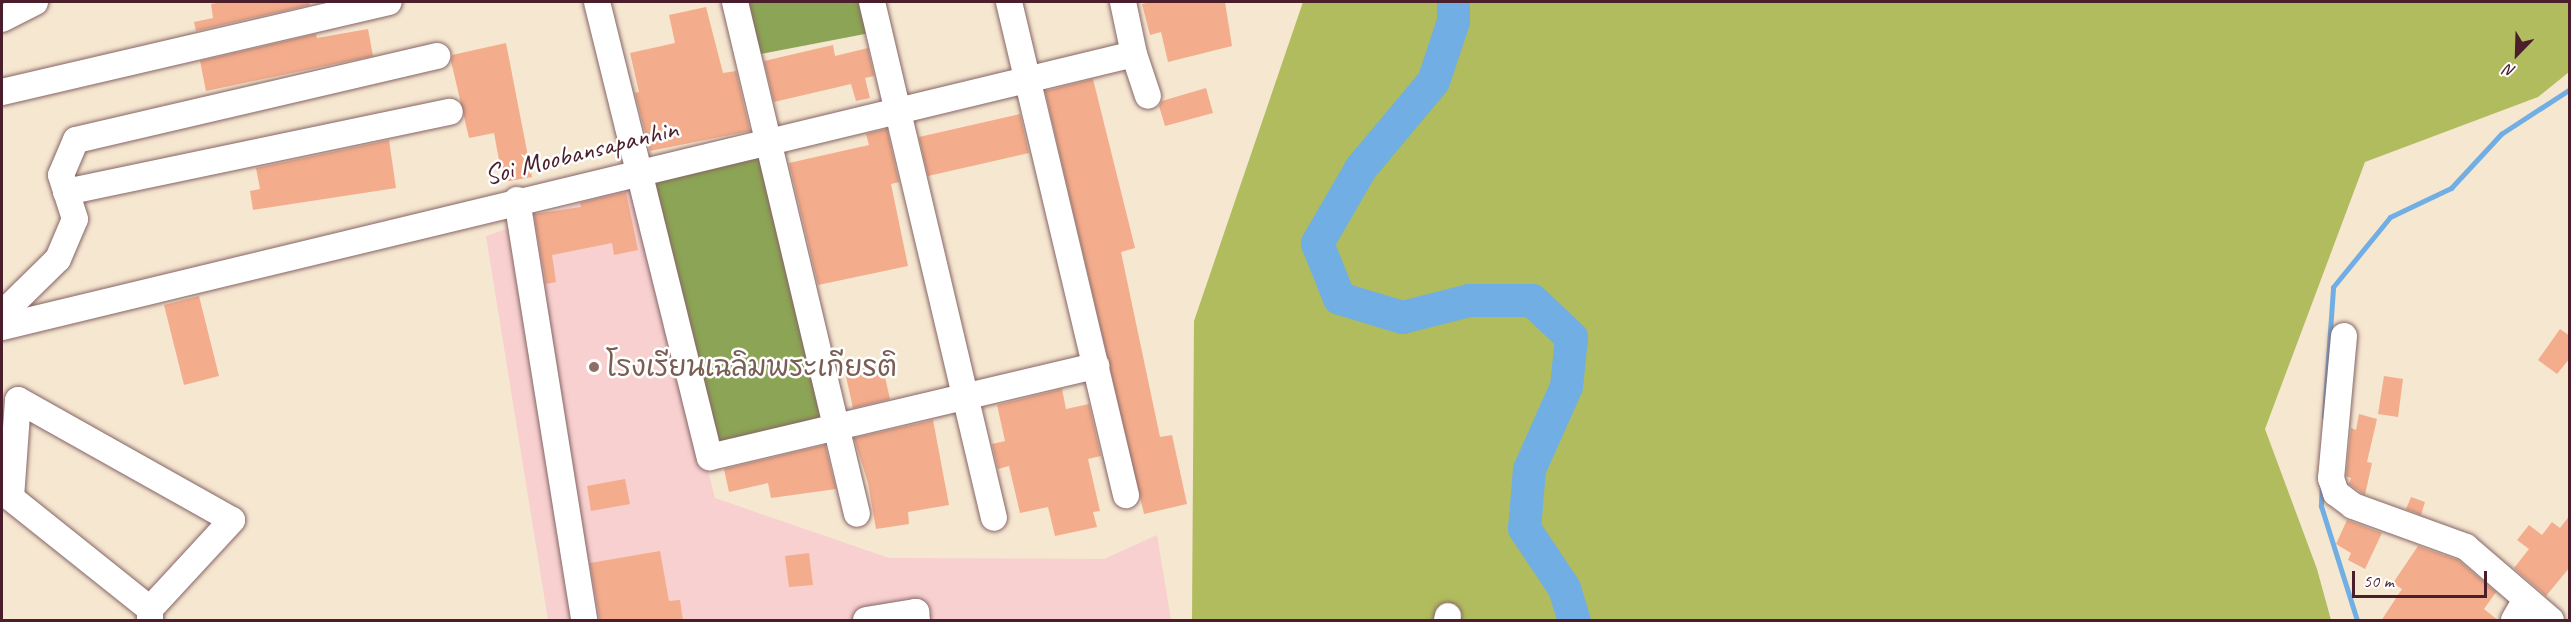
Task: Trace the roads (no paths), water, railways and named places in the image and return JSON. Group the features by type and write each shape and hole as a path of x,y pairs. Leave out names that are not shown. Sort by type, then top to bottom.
{"street":[{"path":"2,19 35,2"},
{"path":"2,92 390,2"},
{"path":"597,2 710,457 1096,366"},
{"path":"735,2 857,514"},
{"path":"872,2 994,518"},
{"path":"1009,2 1126,495"},
{"path":"1123,2 1134,54 1148,96"},
{"name":"Soi Moobansapanhin","path":"2,327 768,139 1134,54"},
{"path":"2,314 58,259 75,219 61,175 76,140 437,56"},
{"path":"66,192 450,112"},
{"path":"517,200 584,621"},
{"path":"2344,336 2331,478 2336,493 2353,506 2466,547 2520,610 2551,621"},
{"path":"18,400 232,520 150,615 11,498 18,400"},
{"path":"867,621 916,612 917,621"}],"waterway":[{"path":"1453,2 1453,21 1433,81 1361,167 1317,243 1339,298 1402,317 1469,300 1532,300 1571,337 1566,386 1529,469 1524,528 1564,588 1574,620"},
{"path":"2324,417 2333,287 2390,217 2451,188 2501,134 2570,89"},
{"path":"2322,484 2321,506 2357,620"}],"place":[{"name":"โรงเรียนเฉลิมพระเกียรติ","path":"594,367"}]}
